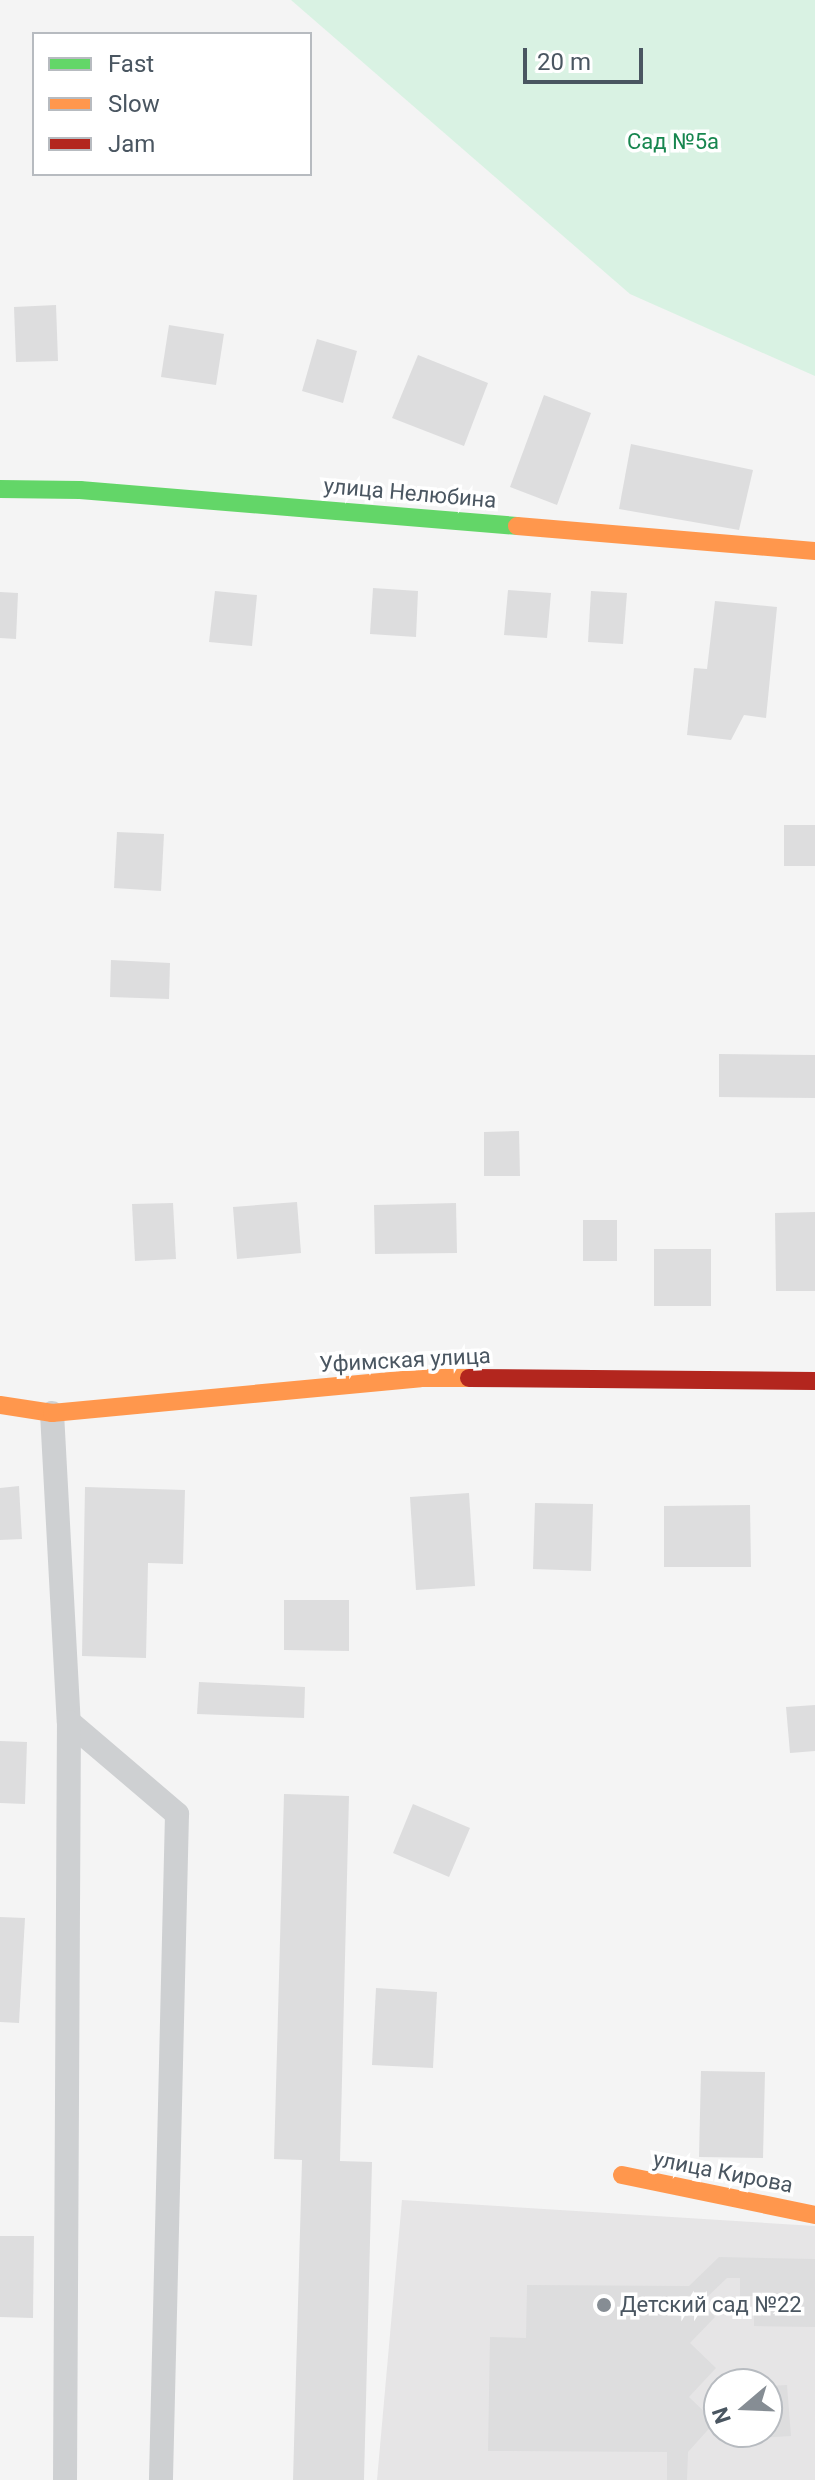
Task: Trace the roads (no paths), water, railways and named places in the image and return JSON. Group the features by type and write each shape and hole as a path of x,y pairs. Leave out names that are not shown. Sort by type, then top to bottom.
{"street":[{"name":"улица Нелюбина","path":"0,489 80,490 815,551"},
{"name":"Уфимская улица","path":"0,1405 52,1413 420,1378 815,1381"},
{"name":"улица Кирова","path":"622,2175 815,2215"}],"lane":[{"path":"52,1413 69,1722 65,2480"},
{"path":"69,1722 177,1814 161,2480"}],"place":[{"name":"Детский сад №22","path":"604,2305"}],"park label":[{"name":"Сад №5а","path":"673,142"}]}
